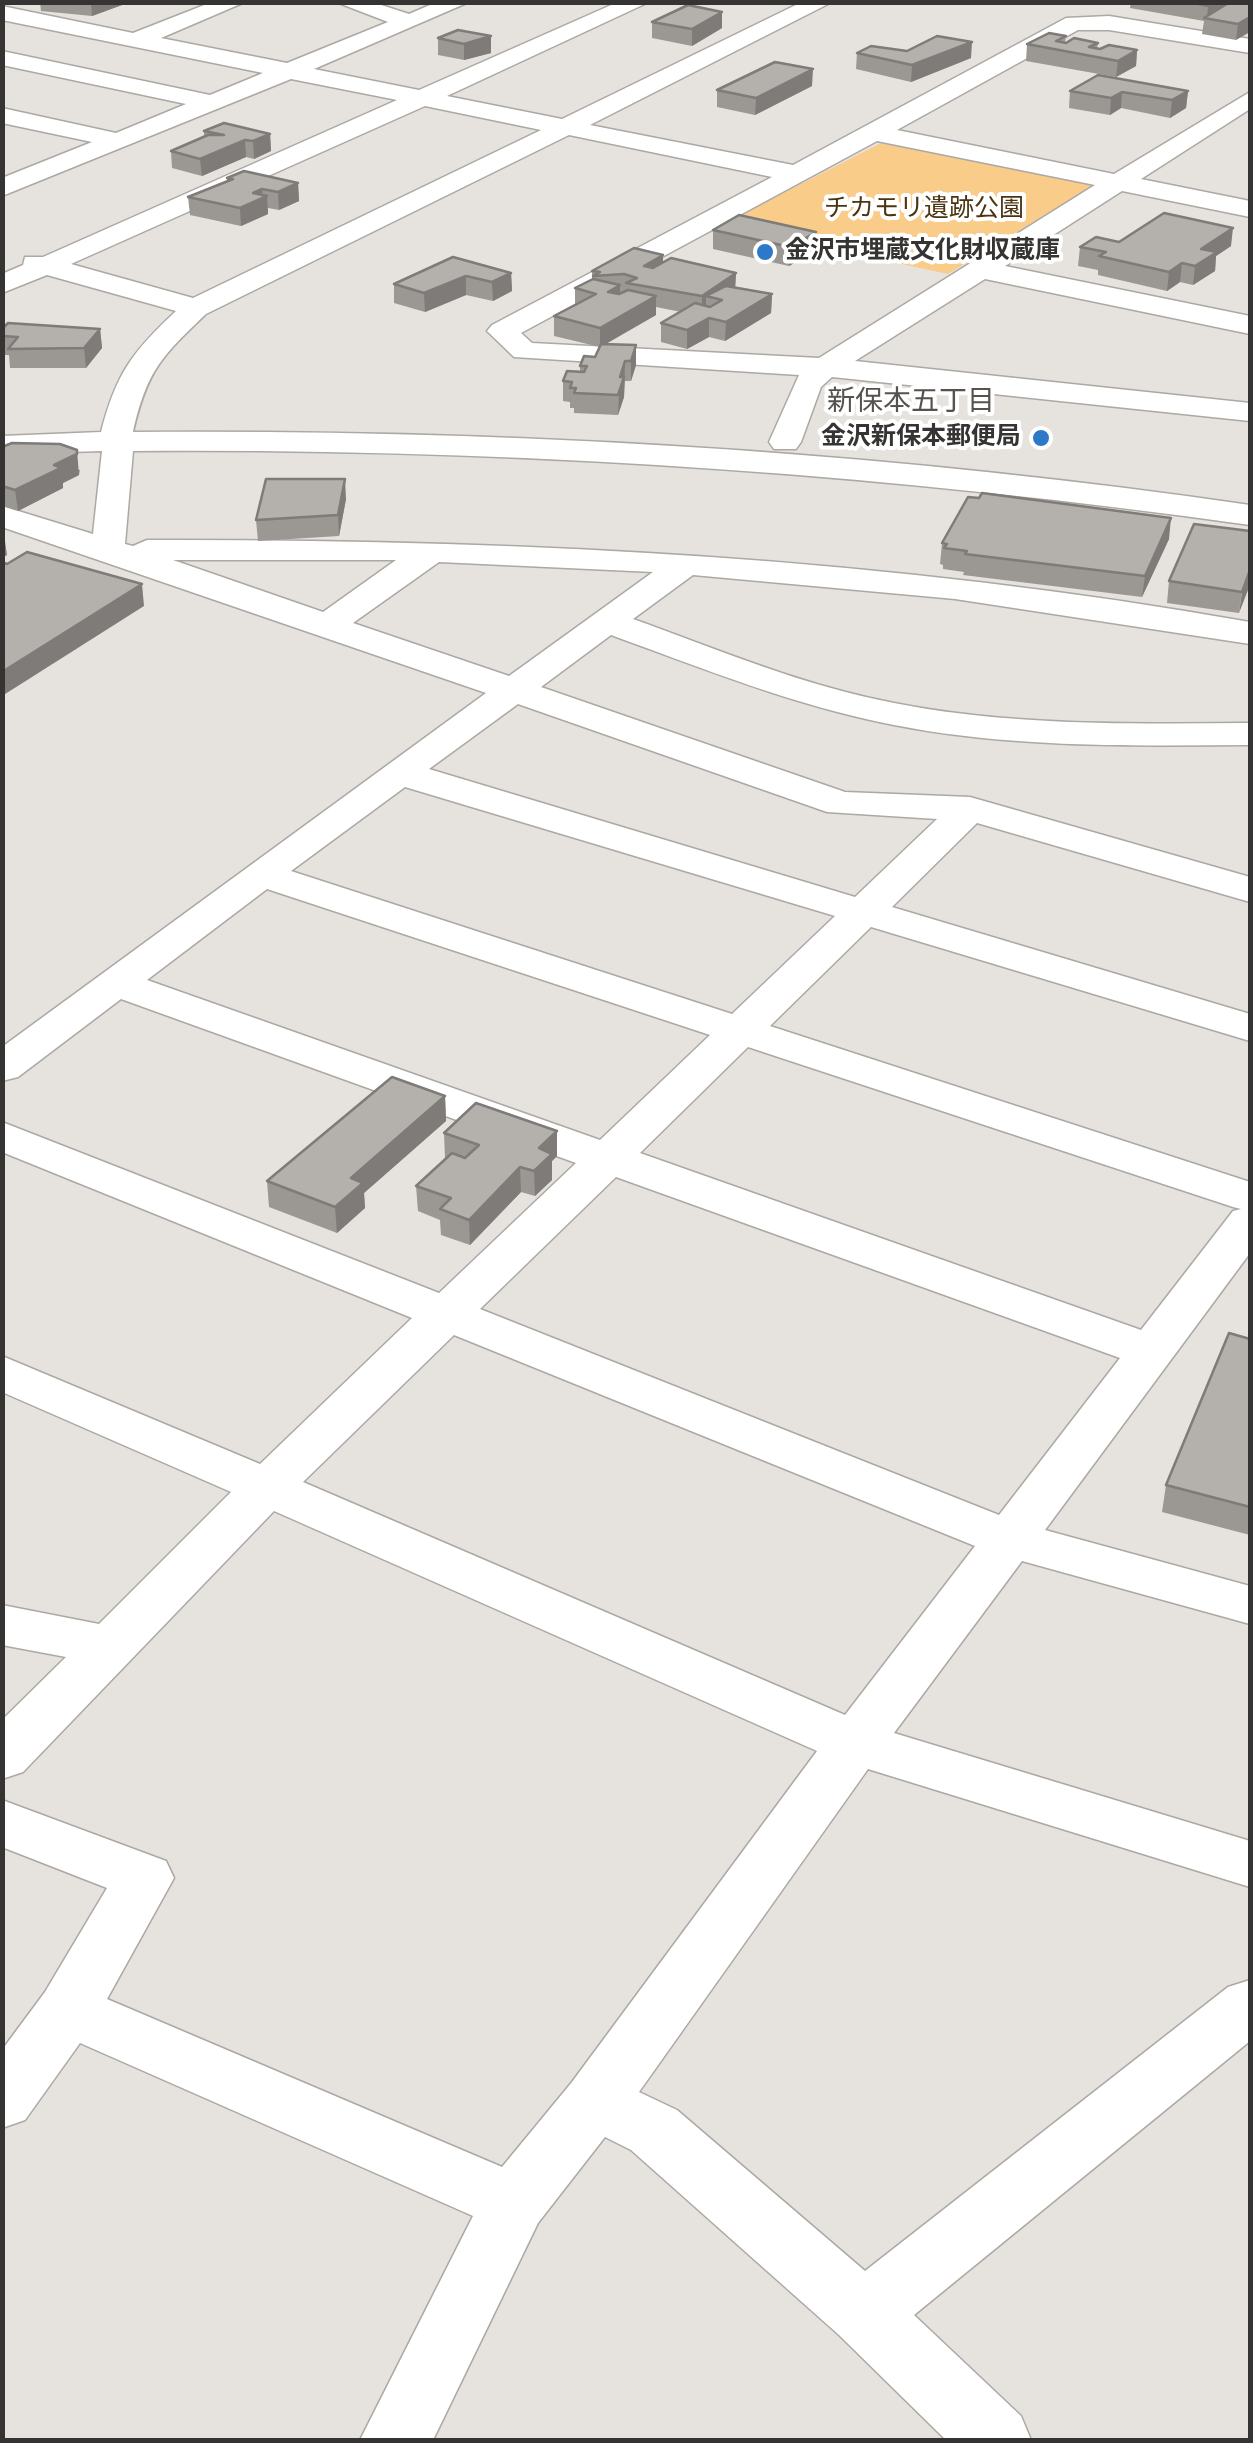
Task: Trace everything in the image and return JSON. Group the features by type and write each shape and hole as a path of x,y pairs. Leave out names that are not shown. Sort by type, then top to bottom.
{"street":[{"path":"2,11 22,2"},
{"path":"135,40 234,2"},
{"path":"346,2 411,22"},
{"path":"4,186 458,2"},
{"path":"2,285 638,2"},
{"path":"108,550 124,402 146,355 196,308 822,2"},
{"path":"2,11 797,174"},
{"path":"1250,46 1108,24 1074,23 502,331 524,350 824,367 1250,412"},
{"path":"2,58 215,103"},
{"path":"785,442 807,383 824,367 1250,99"},
{"path":"2,115 120,141"},
{"path":"1221,118 1250,123"},
{"path":"870,132 1250,209"},
{"path":"2,255 196,308"},
{"path":"979,269 1250,325"},
{"path":"2,426 698,456 964,478 1250,515"},
{"path":"2,445 118,430 523,428 785,442 966,458 1250,493"},
{"path":"2,516 841,804 970,809 1250,890"},
{"path":"108,550 430,552 685,565 986,592 1250,633"},
{"path":"326,625 430,552"},
{"path":"2,1068 685,565"},
{"path":"607,622 816,695 934,721 1126,735 1250,734"},
{"path":"400,773 1250,1028"},
{"path":"2,1756 266,1488 970,809"},
{"path":"261,874 743,1028 1250,1197"},
{"path":"115,983 1151,1351"},
{"path":"2,1136 1008,1539 1250,1605"},
{"path":"396,2440 514,2203 595,2102 855,1743 1250,1220"},
{"path":"2,1372 855,1743 1250,1864"},
{"path":"2,1625 111,1646"},
{"path":"2,1822 144,1878 68,2010 2,2101"},
{"path":"864,2313 1250,2005"},
{"path":"68,2010 514,2203"},
{"path":"595,2102 654,2130 864,2313 995,2440"}],"green space":[{"name":"チカモリ遺跡公園","path":"881,143 1096,184 948,274 721,225"}],"building":[{"path":"1230,2 1250,2 1250,17 1238,24 1204,18"},
{"path":"688,5 722,12 692,29 652,22"},
{"path":"458,30 491,36 464,44 438,38"},
{"path":"1049,33 1066,36 1056,41 1066,43 1074,38 1098,43 1089,47 1100,49 1109,45 1137,50 1118,61 1027,44"},
{"path":"937,36 972,42 912,65 857,53 871,46 907,51"},
{"path":"775,62 813,69 756,98 717,90"},
{"path":"1098,75 1188,91 1172,100 1122,92 1111,98 1070,91"},
{"path":"224,123 270,134 200,159 171,151 208,135 224,135 204,131"},
{"path":"244,171 298,183 278,192 262,189 253,193 267,196 240,208 188,197 233,179 227,178"},
{"path":"1164,213 1233,228 1201,249 1217,252 1195,266 1182,263 1169,272 1099,256 1106,252 1080,247 1096,237 1119,242"},
{"path":"739,215 816,232 790,247 713,230"},
{"path":"634,248 663,255 644,266 653,268 671,258 736,273 702,296 626,283 637,278 624,274 593,276 600,272 592,271"},
{"path":"453,257 511,273 492,282 466,276 424,293 394,284"},
{"path":"593,279 620,285 608,292 619,294 628,290 656,296 600,328 554,316 596,294 575,288"},
{"path":"726,286 772,294 726,322 709,318 687,330 661,323 695,303 710,307 722,300 706,296"},
{"path":"8,323 100,329 84,348 8,349 18,337 2,336"},
{"path":"601,344 636,345 631,361 625,361 618,395 574,393 576,388 570,388 572,382 563,381 567,371 584,372 587,366 580,366 584,356 595,357"},
{"path":"12,443 60,444 77,450 77,454 54,465 61,468 15,490 2,486 2,447"},
{"path":"266,479 345,479 338,515 256,520"},
{"path":"982,493 1171,518 1145,576 965,554 967,551 944,548 947,544 942,543 968,497 979,498"},
{"path":"1194,524 1250,531 1250,570 1242,592 1169,581"},
{"path":"27,552 142,584 2,672 2,562 7,564"},
{"path":"392,1077 445,1096 351,1178 363,1183 335,1207 267,1181"},
{"path":"476,1103 557,1131 539,1148 552,1154 534,1171 520,1167 469,1220 440,1209 451,1198 416,1186 452,1153 465,1158 479,1145 444,1133"},
{"path":"1229,1333 1250,1339 1250,1507 1166,1485"}],"place":[{"name":"金沢市埋蔵文化財収蔵庫","path":"765,252"},
{"name":"金沢新保本郵便局","path":"1041,438"}],"district":[{"name":"新保本五丁目","path":"911,403"}]}
